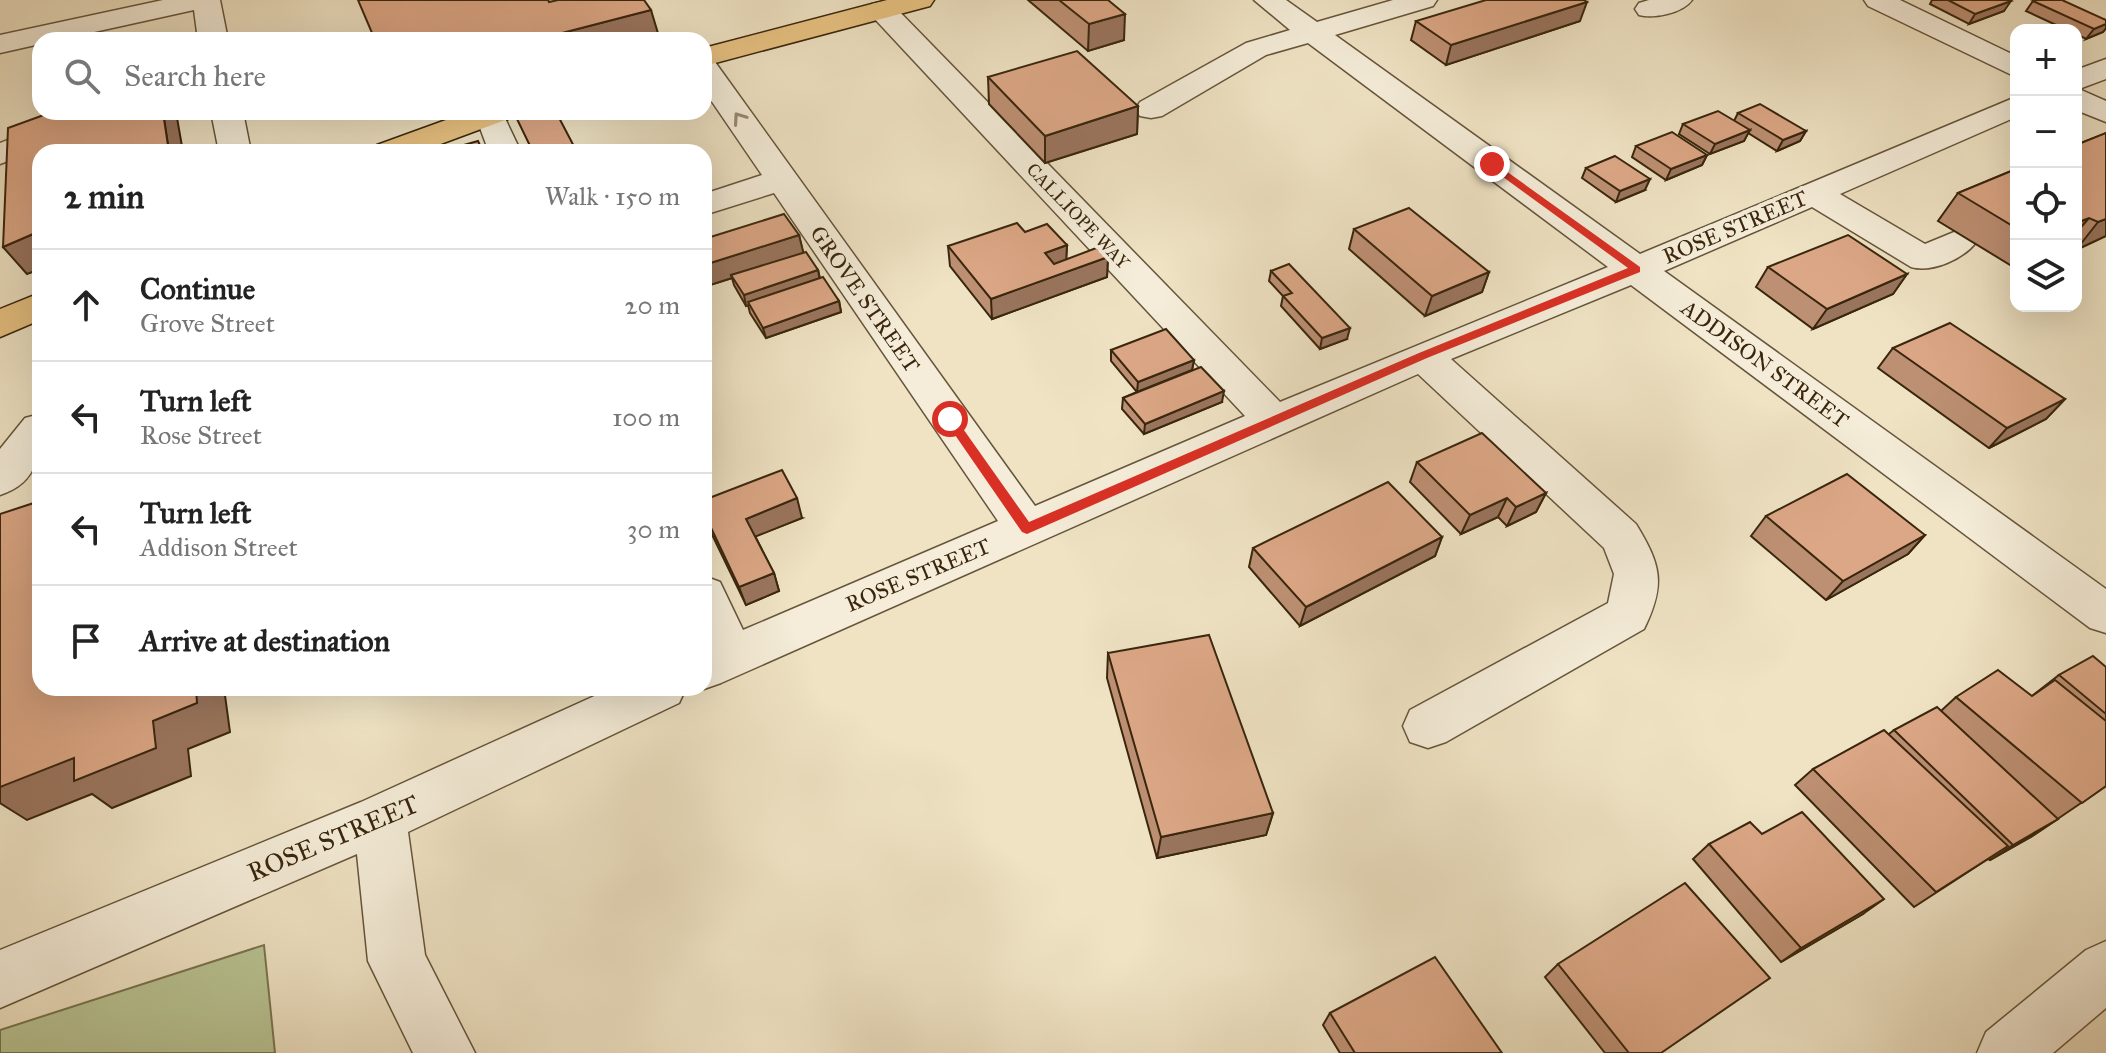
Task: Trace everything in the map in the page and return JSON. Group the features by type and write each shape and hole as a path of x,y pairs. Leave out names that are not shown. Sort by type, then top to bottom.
{"main road":[{"path":"712,55 920,0"},
{"path":"410,144 474,120"},
{"path":"0,324 32,309"}],"street":[{"path":"56,32 204,0 211,32"},
{"name":"ADDISON STREET","path":"1268,0 2106,614"},
{"path":"1151,109 1256,49 1423,0"},
{"path":"1649,9 1678,0"},
{"path":"1878,0 2010,65"},
{"name":"CALLIOPE WAY","path":"882,10 1274,421"},
{"path":"0,44 32,37"},
{"path":"2082,78 2106,68"},
{"name":"GROVE STREET","path":"712,79 1027,529"},
{"path":"2082,101 2106,113"},
{"name":"ROSE STREET","path":"718,662 1423,356 1636,269 2010,109"},
{"path":"0,154 87,120"},
{"path":"229,120 233,144"},
{"path":"494,120 502,144"},
{"path":"712,202 782,180"},
{"path":"1814,193 1924,259 1959,241"},
{"path":"1423,356 1620,536 1633,556 1638,584 1627,615 1428,726"},
{"path":"0,479 32,439"},
{"path":"712,633 718,662"},
{"name":"ROSE STREET","path":"0,979 380,819 645,696"},
{"path":"380,819 397,961 445,1053"},
{"path":"2007,1053 2106,970"}],"green space":[{"path":"264,945 275,1053 0,1053 0,1030"}],"building":[{"path":"358,0 644,0 651,10 566,32 372,32"},
{"path":"1059,0 1108,0 1125,14 1089,24"},
{"path":"1486,0 1587,2 1451,45 1416,21"},
{"path":"1948,0 2008,0 2011,1 1975,14"},
{"path":"2062,0 2106,20 2106,24 2094,29 2033,1"},
{"path":"1077,51 1138,106 1045,136 988,77"},
{"path":"1760,104 1806,131 1783,140 1738,113"},
{"path":"1718,111 1750,130 1715,144 1683,124"},
{"path":"32,119 164,120 168,144 32,144 32,234 3,247 8,128"},
{"path":"517,120 560,120 573,144 529,144"},
{"path":"1672,132 1707,155 1671,169 1636,146"},
{"path":"2106,133 2106,219 2098,222 2089,218 2082,221 2082,143"},
{"path":"1615,156 1650,179 1620,191 1586,168"},
{"path":"2010,171 2010,224 1958,193"},
{"path":"1409,208 1489,272 1432,296 1354,229"},
{"path":"784,214 799,235 712,262 712,236"},
{"path":"1017,223 1025,232 1047,224 1067,245 1045,253 1054,264 1099,247 1108,257 991,299 948,246"},
{"path":"1848,235 1907,274 1827,309 1768,267"},
{"path":"806,252 818,270 744,295 731,275"},
{"path":"1289,264 1350,328 1322,338 1283,296 1292,293 1271,271"},
{"path":"823,277 839,301 763,328 748,302"},
{"path":"1950,323 2065,399 2007,428 1893,348"},
{"path":"1166,329 1194,360 1138,382 1111,350"},
{"path":"1201,367 1224,391 1145,424 1123,398"},
{"path":"1482,433 1546,493 1516,507 1507,498 1470,515 1417,462"},
{"path":"782,470 797,498 746,519 774,573 739,587 712,530 712,497"},
{"path":"1847,474 1925,535 1843,581 1766,516"},
{"path":"1388,482 1442,537 1306,607 1253,548"},
{"path":"32,504 32,696 197,696 197,703 153,721 156,748 74,781 74,758 0,787 0,514"},
{"path":"1209,635 1273,813 1161,837 1108,653"},
{"path":"2093,656 2106,667 2106,714 2059,675"},
{"path":"1998,670 2032,696 2055,680 2106,721 2106,786 2082,803 1956,697"},
{"path":"1937,707 2058,819 2013,845 1894,730"},
{"path":"1884,730 2008,846 1936,892 1813,769"},
{"path":"1802,812 1884,899 1801,948 1709,844 1750,822 1762,834"},
{"path":"1685,883 1770,978 1661,1053 1629,1053 1558,964"},
{"path":"1435,957 1502,1053 1355,1053 1330,1013"}],"route":[{"path":"950,419 1027,529 1423,356 1636,269 1492,164"}]}
